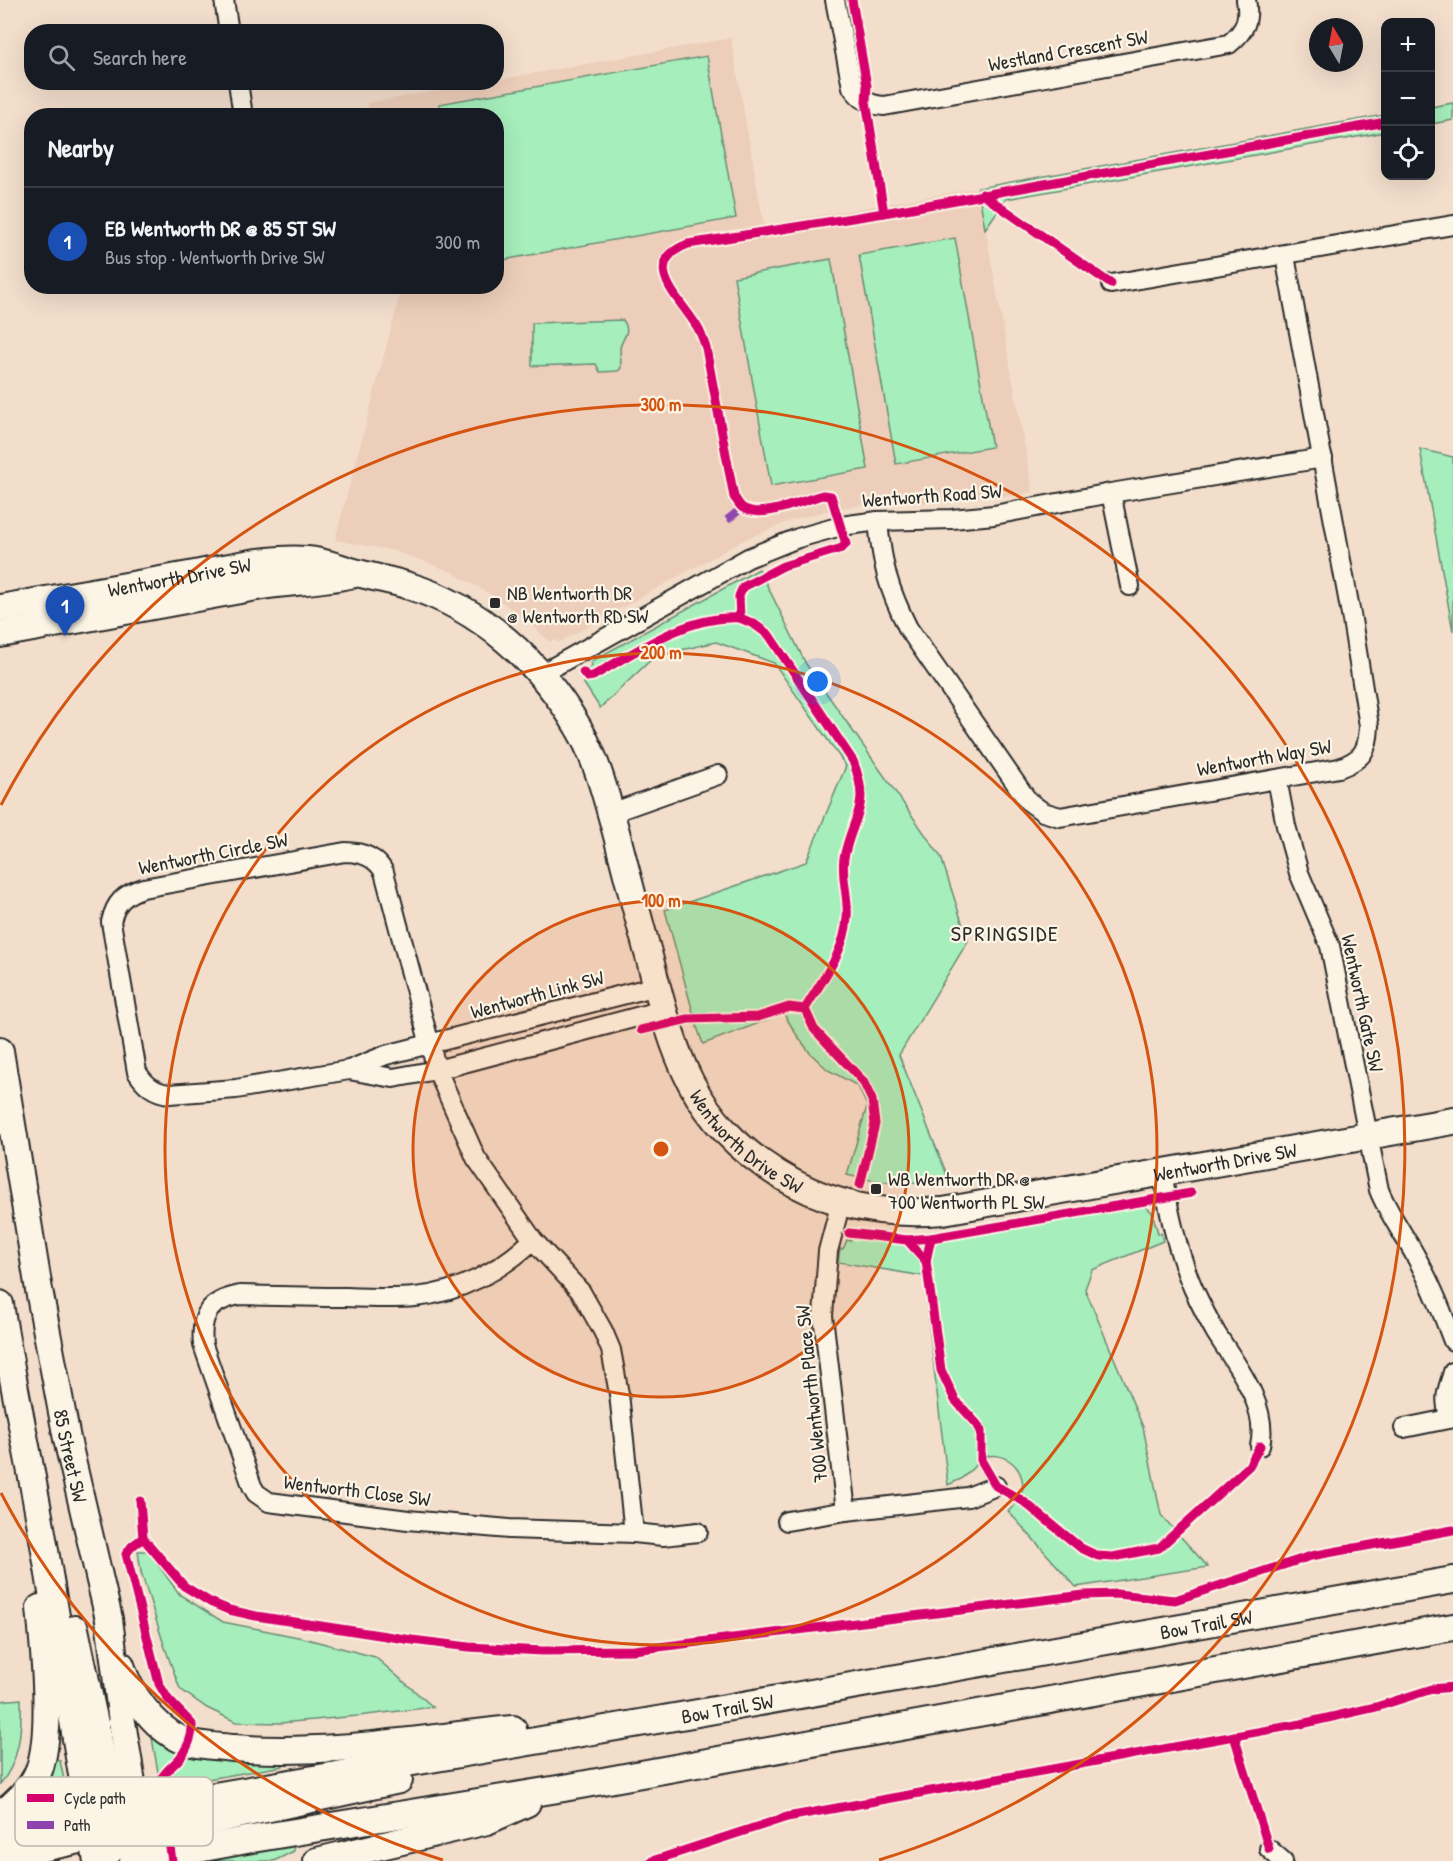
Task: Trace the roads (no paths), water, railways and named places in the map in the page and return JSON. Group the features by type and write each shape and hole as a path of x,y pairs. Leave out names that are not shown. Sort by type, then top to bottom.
{"main road":[{"name":"Wentworth Drive SW","path":"0,608 259,562 304,560 320,561 412,586 462,608 485,622 541,674 565,706 589,748 611,813 670,1035 688,1078 706,1108 724,1130 759,1162 789,1181 822,1196 891,1213 943,1211 1453,1121"},
{"name":"Wentworth Drive SW","path":"0,634 262,586 295,581 327,580 358,573"},
{"name":"85 Street SW","path":"0,1051 39,1290 67,1439 109,1619 122,1722 120,1777"},
{"path":"0,1297 39,1290"},
{"path":"0,1304 42,1533 102,1777"},
{"path":"33,1482 35,1565 42,1635 46,1718 43,1753 35,1777"},
{"name":"Bow Trail SW","path":"692,1714 1453,1580"},
{"path":"109,1619 123,1671 143,1707 155,1723 179,1738 212,1746 273,1749 331,1747 651,1714 692,1714"},
{"path":"213,1838 275,1835 564,1788 1453,1627"},
{"path":"213,1821 692,1714"},
{"path":"317,1861 487,1821 564,1788"},
{"path":"0,1815 15,1802"},
{"path":"0,1833 15,1834"},
{"path":"0,1857 87,1846"}],"street":[{"path":"224,0 228,24"},
{"name":"Westland Crescent SW","path":"835,0 849,81 858,97 876,106 893,105 1229,44 1243,32 1247,20 1246,0"},
{"path":"239,90 242,108"},
{"path":"1111,284 1285,256 1453,225"},
{"name":"Wentworth Way SW","path":"878,521 881,556 886,576 908,628 1028,801 1036,809 1051,816 1060,817 1339,768 1352,763 1363,754 1369,736 1369,726 1352,620 1285,256"},
{"name":"Wentworth Road SW","path":"541,674 747,558 790,540 821,531 878,521 952,519 994,515 1323,458"},
{"path":"1111,493 1130,586"},
{"path":"611,813 718,775"},
{"name":"Wentworth Gate SW","path":"1277,779 1286,826 1299,873 1330,946 1379,1190 1387,1210 1432,1287 1453,1341"},
{"name":"Wentworth Circle SW","path":"349,1070 393,1078 437,1070 380,864 361,853 345,852 143,888 123,897 117,904 112,916 111,931 133,1058 142,1081 159,1093 206,1092 349,1070 386,1055 430,1045"},
{"path":"634,1533 619,1394 611,1350 603,1331 581,1292 533,1240 476,1158 437,1070 660,998"},
{"name":"Wentworth Link SW","path":"430,1045 660,998"},
{"path":"1162,1173 1172,1226 1185,1268 1215,1332 1249,1387 1260,1420 1262,1438 1260,1446"},
{"name":"700 Wentworth Place SW","path":"841,1202 828,1251 823,1316 846,1511"},
{"name":"Wentworth Close SW","path":"533,1240 522,1251 491,1272 453,1289 433,1294 402,1298 240,1295 225,1298 215,1304 207,1313 201,1327 203,1345 248,1478 256,1493 269,1502 408,1520 498,1528 663,1536 698,1532"},
{"path":"1404,1428 1451,1419 1445,1400 1446,1389 1453,1372"},
{"path":"787,1521 846,1511 968,1497 996,1486"},
{"path":"1269,1849 1283,1861"}],"place":[{"name":"NB Wentworth DR @ Wentworth RD SW","path":"495,603"},
{"name":"EB Wentworth DR @ 85 ST SW","path":"65,636"},
{"name":"WB Wentworth DR @ 700 Wentworth PL SW","path":"876,1189"}],"district":[{"name":"SPRINGSIDE","path":"1005,933"}]}
